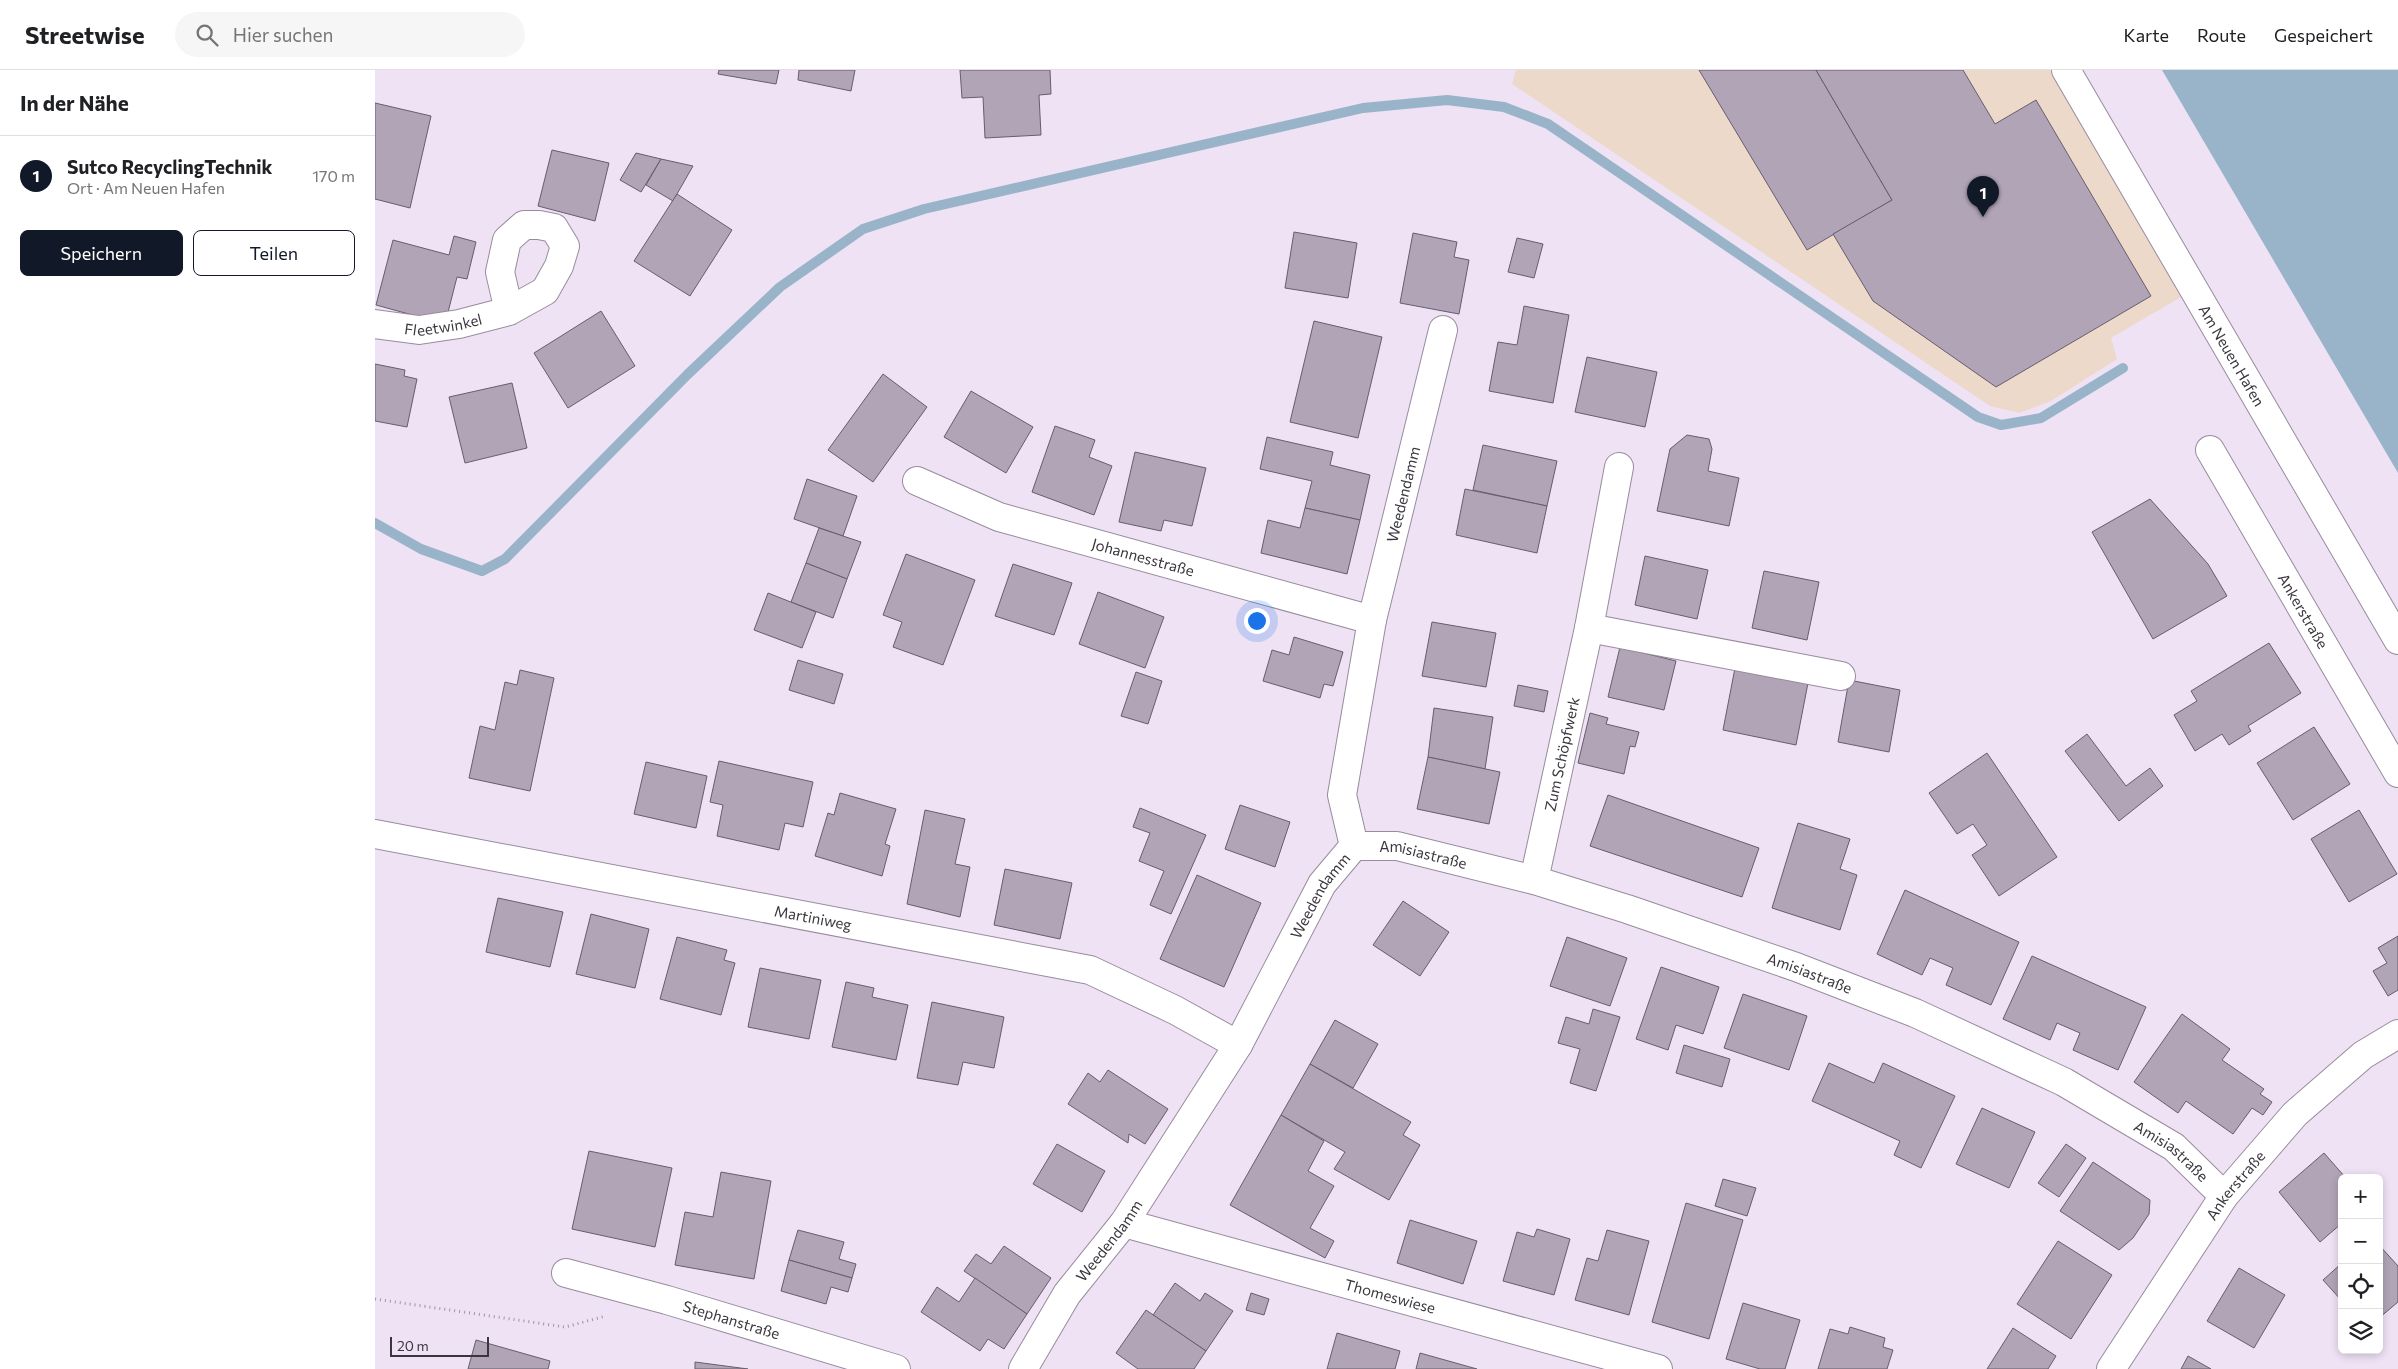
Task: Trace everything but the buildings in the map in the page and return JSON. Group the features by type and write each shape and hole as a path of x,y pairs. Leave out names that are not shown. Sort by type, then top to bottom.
{"street":[{"name":"Am Neuen Hafen","path":"2067,70 2398,640"},
{"name":"Fleetwinkel","path":"375,324 419,330 459,324 509,311"},
{"name":"Weedendamm","path":"1023,1369 1067,1294 1124,1223 1238,1045 1322,884 1354,846 1342,795 1372,620 1443,330"},
{"name":"Ankerstraße","path":"2210,450 2398,773"},
{"name":"Zum Schöpfwerk","path":"1534,880 1589,628 1619,467"},
{"name":"Johannesstraße","path":"917,481 999,517 1372,620"},
{"path":"1589,628 1841,676"},
{"name":"Martiniweg","path":"382,835 1090,970 1175,1010 1238,1045"},
{"name":"Amisiastraße","path":"1354,846 1397,846 1534,880 1627,909 1796,967 1915,1013 2064,1082 2174,1147 2224,1196"},
{"name":"Ankerstraße","path":"2111,1369 2224,1196 2295,1114 2363,1055 2398,1034"},
{"name":"Thomeswiese","path":"1124,1223 1658,1369"},
{"name":"Stephanstraße","path":"566,1273 667,1300 896,1369"}],"path":[{"path":"375,1299 565,1327 611,1315"}],"shaded area":[{"path":"1516,70 2050,70 2181,297 2111,338 2117,359 2051,401 2019,413 1990,406 1512,84"}],"water":[{"path":"2162,70 2398,70 2398,473"}],"waterway":[{"path":"375,523 421,549 482,571 505,559 688,374 780,287 863,229 924,209 1363,108 1447,100 1504,107 1548,124 1978,417 2001,425 2041,418 2123,368"}],"place":[{"name":"Sutco RecyclingTechnik","path":"1983,217"}]}
